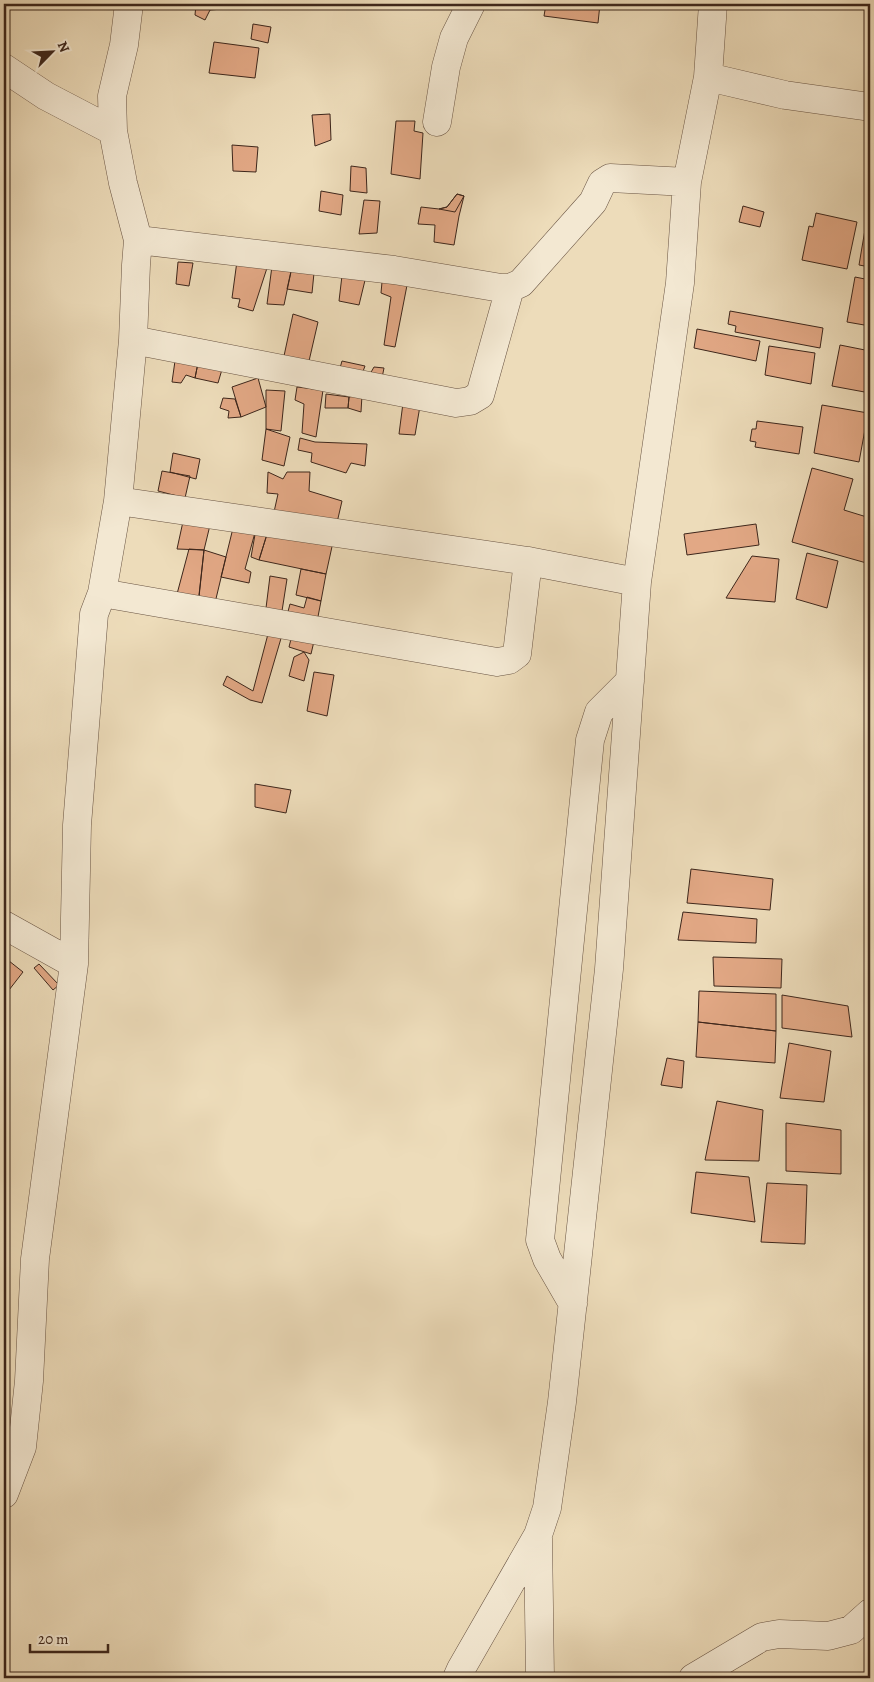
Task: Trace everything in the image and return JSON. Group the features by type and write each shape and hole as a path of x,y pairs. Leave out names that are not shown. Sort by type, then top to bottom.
{"street":[{"path":"4,1494 22,1447 29,1381 35,1259 74,964 77,825 94,614 102,593 118,502 133,340 138,240 123,183 113,131 112,96 124,45 129,4"},
{"path":"436,122 446,67 454,38 471,4"},
{"path":"457,1678 538,1535 547,1508 562,1402 609,969 637,582 680,282 687,182 708,77 713,4"},
{"path":"4,68 46,96 113,131"},
{"path":"708,77 785,95 870,107"},
{"path":"138,240 394,270 510,288 521,283 593,202 602,183 610,178 687,182"},
{"path":"133,340 456,404 470,401 480,395 510,288"},
{"path":"118,502 528,561 637,582"},
{"path":"102,593 497,662 509,660 518,654 528,561"},
{"path":"573,1304 547,1259 540,1240 590,740 600,712 630,681"},
{"path":"4,925 74,964"},
{"path":"538,1535 540,1678"},
{"path":"693,1678 762,1638 779,1634 828,1636 851,1630 870,1613"}],"building":[{"path":"196,4 225,4 223,9 210,10 205,20 195,15"},
{"path":"546,4 600,4 598,23 544,16"},
{"path":"870,4 870,8 858,5"},
{"path":"253,24 271,27 268,43 251,39"},
{"path":"214,42 259,48 255,78 209,73"},
{"path":"330,114 331,140 315,146 312,115"},
{"path":"396,121 415,121 414,131 423,133 420,179 391,174"},
{"path":"232,145 258,147 256,172 233,171"},
{"path":"351,166 366,168 367,193 350,191"},
{"path":"321,191 343,195 341,215 319,211"},
{"path":"457,194 464,196 455,212 439,209 447,207"},
{"path":"457,194 464,196 454,245 434,242 435,225 418,224 421,207 439,209 447,207"},
{"path":"364,200 380,201 377,233 359,234"},
{"path":"743,206 764,212 760,227 739,222"},
{"path":"868,212 870,213 870,267 859,265"},
{"path":"816,213 857,222 847,269 802,260 809,226 813,227"},
{"path":"237,261 267,268 253,311 238,307 240,299 232,298"},
{"path":"178,262 193,263 189,286 176,284"},
{"path":"272,266 292,267 284,305 267,304"},
{"path":"292,267 314,273 312,293 287,289"},
{"path":"343,267 367,272 359,305 339,301"},
{"path":"383,271 409,275 395,347 384,345 391,297 381,293"},
{"path":"855,277 870,280 870,326 847,322"},
{"path":"730,311 823,328 820,348 735,332 736,326 728,324"},
{"path":"293,314 318,322 309,361 284,356"},
{"path":"697,329 760,341 756,361 694,348"},
{"path":"840,345 870,351 870,393 832,386"},
{"path":"769,346 815,353 811,384 765,375"},
{"path":"175,361 198,363 195,378 186,375 181,383 172,382"},
{"path":"342,361 365,366 359,382 338,375"},
{"path":"198,363 223,366 218,383 195,378"},
{"path":"374,367 384,368 380,388 366,381"},
{"path":"258,378 266,407 241,417 232,387"},
{"path":"297,387 323,390 316,437 302,433 304,404 295,400"},
{"path":"266,390 285,391 281,431 266,429"},
{"path":"326,394 349,397 348,408 325,408"},
{"path":"362,395 361,412 348,408 349,397"},
{"path":"223,398 235,399 241,417 228,418 229,411 220,408"},
{"path":"403,403 420,406 415,435 399,434"},
{"path":"822,405 868,413 859,462 814,453"},
{"path":"757,421 803,427 799,454 755,447 756,442 750,441 752,429 756,429"},
{"path":"266,429 290,437 284,466 262,460"},
{"path":"300,438 315,442 367,444 365,466 351,463 346,473 311,462 312,453 298,450"},
{"path":"173,453 200,459 196,479 170,472"},
{"path":"812,468 853,479 844,510 870,518 870,564 792,542"},
{"path":"162,471 190,476 185,498 158,491"},
{"path":"268,472 283,479 287,472 310,472 309,491 342,501 336,527 274,512 278,494 267,493"},
{"path":"184,517 211,521 204,550 177,549"},
{"path":"234,524 256,529 245,569 251,572 249,583 221,577"},
{"path":"756,524 759,545 687,555 684,534"},
{"path":"256,529 268,531 259,560 251,557"},
{"path":"268,531 333,542 326,574 259,560"},
{"path":"189,549 204,550 199,597 177,594"},
{"path":"204,550 226,557 214,607 198,604"},
{"path":"807,553 838,561 827,608 796,599"},
{"path":"752,556 779,559 775,602 726,598"},
{"path":"301,569 326,574 321,601 296,595"},
{"path":"270,576 287,579 282,611 266,608"},
{"path":"307,597 321,601 316,627 285,623 290,604 304,608"},
{"path":"293,631 315,637 311,654 289,647"},
{"path":"268,634 282,635 262,703 250,700 223,685 227,676 253,691"},
{"path":"304,652 309,660 304,681 289,676 294,657"},
{"path":"314,672 334,675 327,716 307,711"},
{"path":"255,784 291,790 286,813 255,807"},
{"path":"691,869 773,879 770,910 687,903"},
{"path":"683,912 757,919 756,943 678,940"},
{"path":"4,957 23,972 9,990 4,986"},
{"path":"713,957 782,959 781,988 714,986"},
{"path":"39,964 59,985 53,990 34,968"},
{"path":"699,991 776,994 776,1031 698,1022"},
{"path":"782,995 848,1006 852,1037 782,1028"},
{"path":"698,1022 776,1031 775,1063 696,1057"},
{"path":"789,1043 831,1051 824,1102 780,1098"},
{"path":"667,1058 684,1061 682,1088 661,1085"},
{"path":"717,1101 763,1110 759,1161 705,1160"},
{"path":"786,1123 841,1130 841,1174 786,1171"},
{"path":"696,1172 749,1177 755,1222 691,1213"},
{"path":"767,1183 807,1185 805,1244 761,1242"}]}
